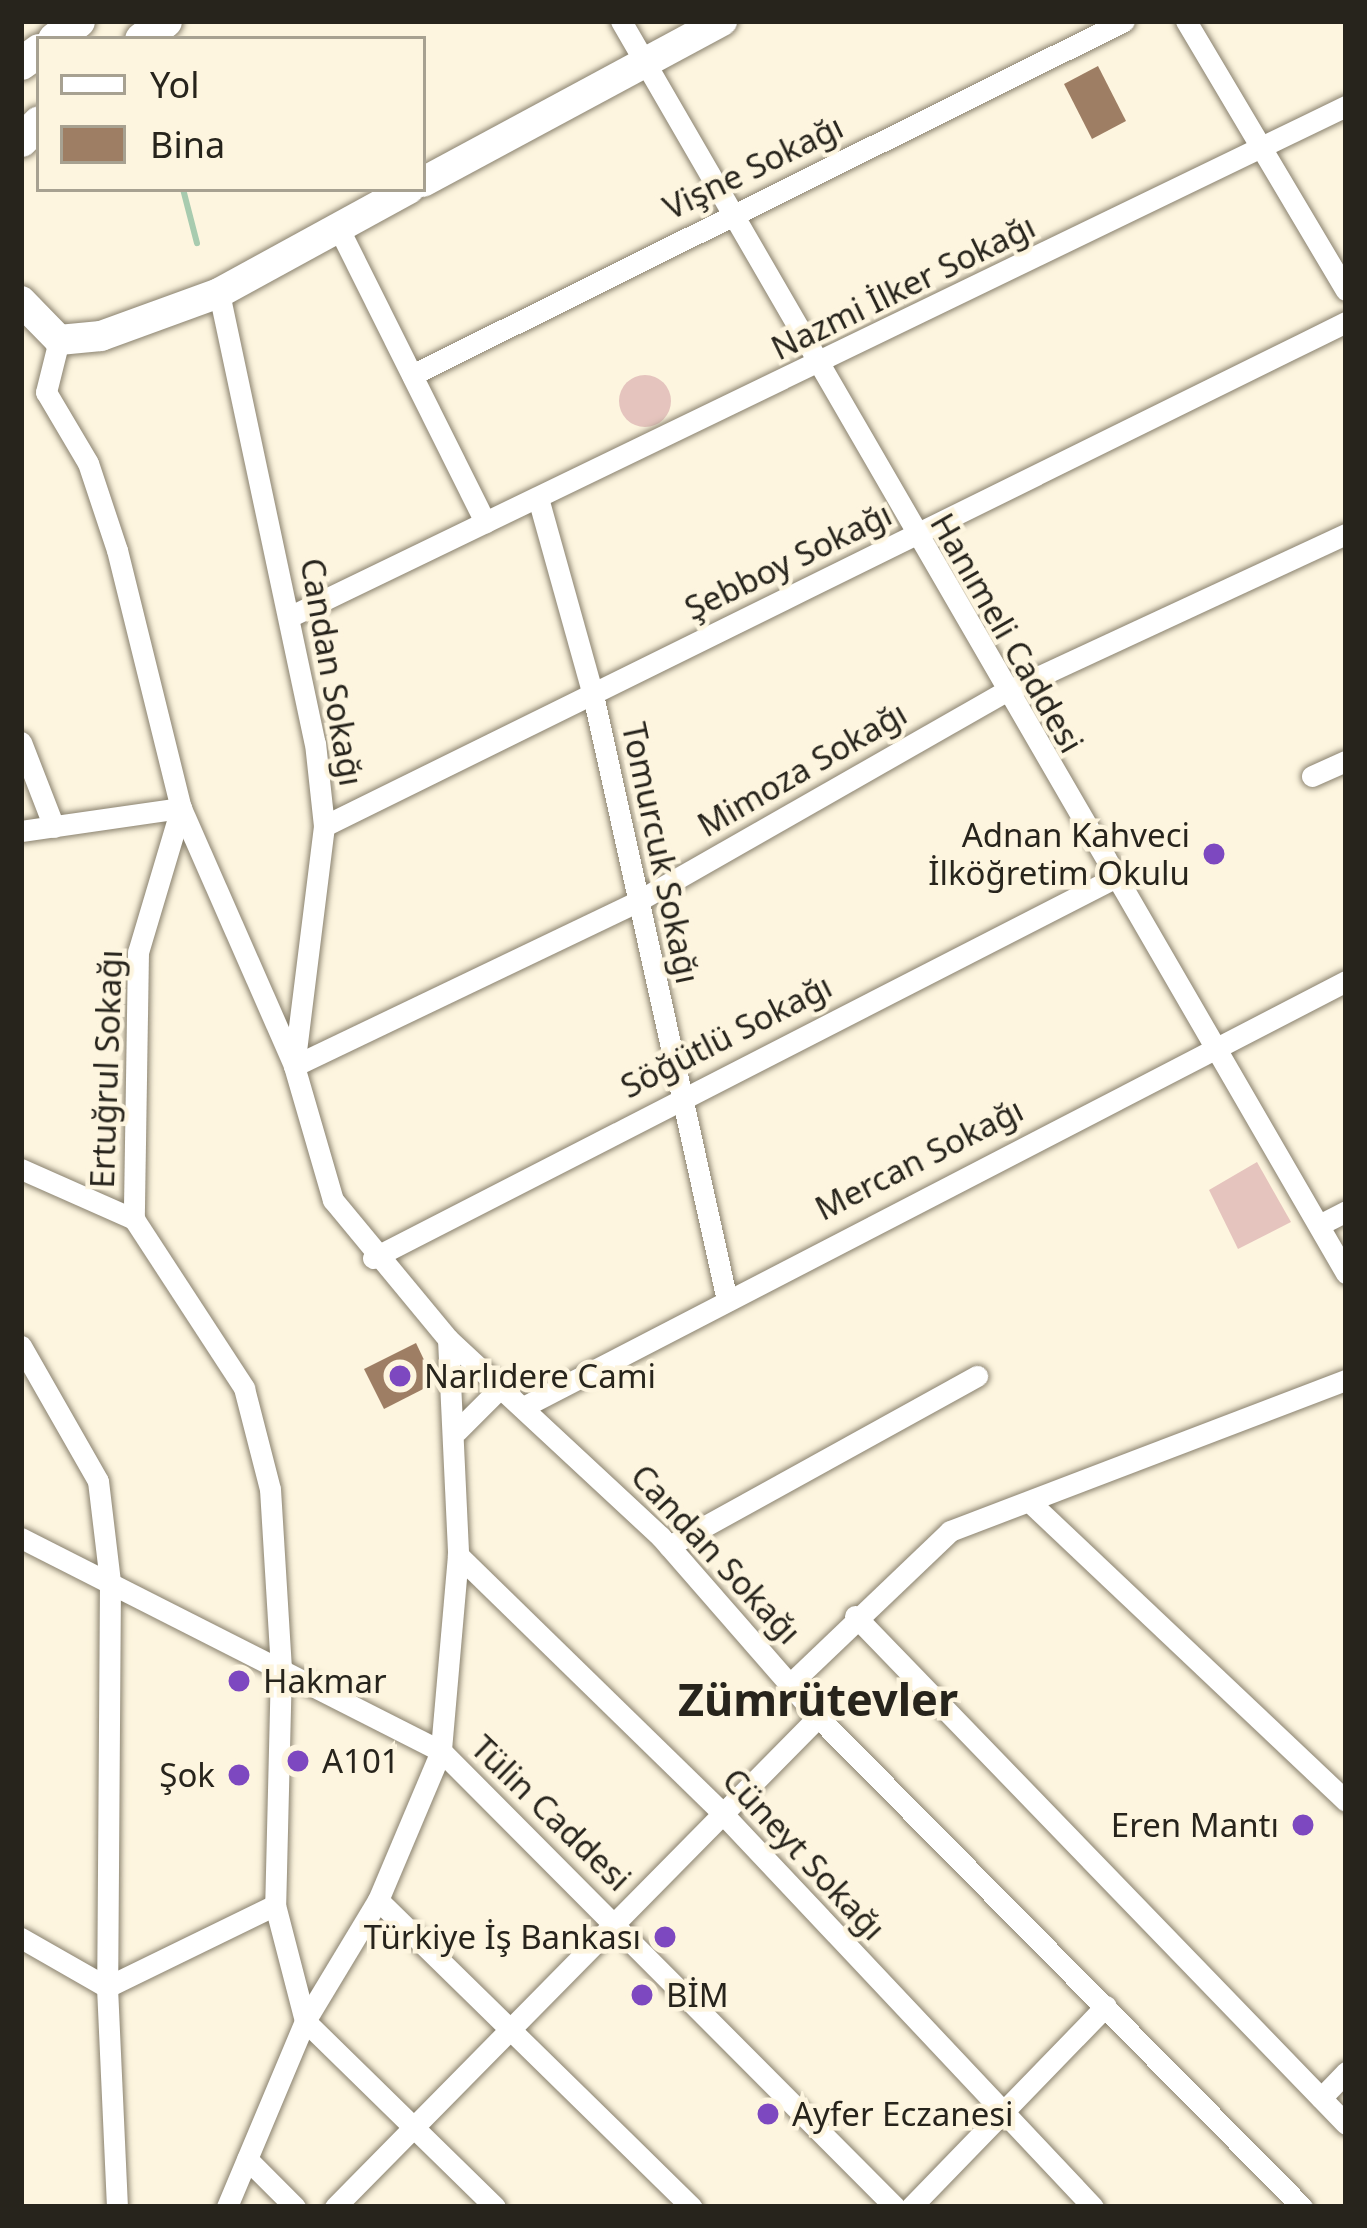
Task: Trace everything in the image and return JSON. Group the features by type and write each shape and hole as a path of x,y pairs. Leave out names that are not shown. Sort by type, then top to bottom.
{"main road":[{"path":"426,180 722,21"},
{"path":"21,301 59,340 142,324 219,293 403,192"}],"street":[{"name":"Hanımeli Caddesi","path":"621,21 1003,693 1346,1273"},
{"name":"Vişne Sokağı","path":"412,375 1124,21"},
{"path":"1186,21 1346,290"},
{"name":"Nazmi İlker Sokağı","path":"292,615 1346,106"},
{"path":"338,227 485,522"},
{"name":"Candan Sokağı","path":"219,293 292,615 324,826 294,1066"},
{"name":"Şebboy Sokağı","path":"324,826 1346,322"},
{"path":"21,831 182,808 117,550 88,463 46,392 59,340"},
{"name":"Tomurcuk Sokağı","path":"538,498 593,694 726,1296"},
{"name":"Mimoza Sokağı","path":"294,1066 638,901 1003,693 1346,534"},
{"path":"21,742 54,827"},
{"path":"1312,776 1346,760"},
{"name":"Candan Sokağı","path":"182,808 195,858 219,877 294,1066 314,1157 374,1258 448,1339 527,1405 669,1546 818,1717 1302,2207"},
{"name":"Ertuğrul Sokağı","path":"182,808 138,952 134,1219 244,1388 269,1489 280,1667 275,1905 305,2021"},
{"name":"Söğütlü Sokağı","path":"374,1258 680,1094 1112,879"},
{"name":"Mercan Sokağı","path":"527,1405 726,1296 1346,981"},
{"path":"21,1168 134,1219"},
{"path":"1319,1225 1346,1210"},
{"path":"226,2207 305,2021 378,1900 441,1751 458,1555 457,1431 448,1339"},
{"path":"21,1346 98,1481 110,1582 107,1987 117,2207"},
{"path":"669,1546 977,1376"},
{"path":"790,1684 855,1616 950,1531 1033,1505 1346,1380"},
{"path":"457,1431 504,1384"},
{"path":"1033,1505 1346,1802"},
{"name":"Tülin Caddesi","path":"21,1538 441,1751 895,2207"},
{"name":"Cüneyt Sokağı","path":"458,1555 722,1814 1093,2207"},
{"path":"855,1616 1346,2124"},
{"path":"335,2207 504,2026 818,1717"},
{"path":"378,1900 692,2207"},
{"path":"107,1987 275,1905"},
{"path":"21,1938 107,1987"},
{"path":"911,2207 1106,2006"},
{"path":"305,2021 495,2207"},
{"path":"1321,2098 1346,2072"},
{"path":"247,2159 295,2207"}],"shaded area":[{"path":"645,375 664,382 671,401 664,420 645,427 626,420 619,401 626,382"},
{"path":"1257,1162 1291,1222 1238,1249 1209,1190"}],"building":[{"path":"1098,66 1126,121 1092,139 1064,84"},
{"name":"Narlıdere Cami","path":"416,1343 435,1383 384,1409 364,1369"}],"waterway":[{"path":"184,192 197,243"}],"place":[{"name":"Adnan Kahveci İlköğretim Okulu","path":"1214,854"},
{"name":"Narlıdere Cami","path":"400,1376"},
{"name":"Hakmar","path":"239,1681"},
{"name":"A101","path":"298,1761"},
{"name":"Şok","path":"239,1775"},
{"name":"Eren Mantı","path":"1303,1825"},
{"name":"Türkiye İş Bankası","path":"665,1937"},
{"name":"BİM","path":"642,1995"},
{"name":"Ayfer Eczanesi","path":"768,2114"}],"district":[{"name":"Zümrütevler","path":"818,1699"}]}
